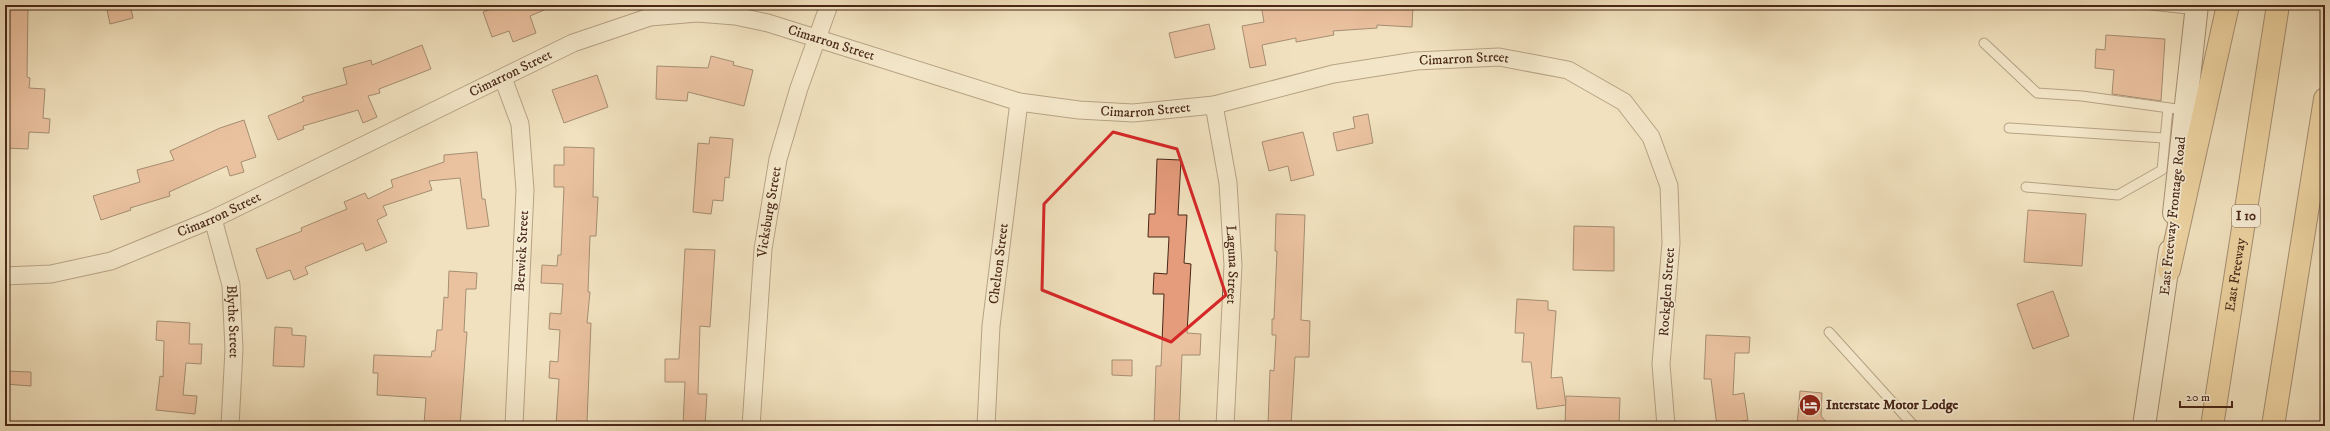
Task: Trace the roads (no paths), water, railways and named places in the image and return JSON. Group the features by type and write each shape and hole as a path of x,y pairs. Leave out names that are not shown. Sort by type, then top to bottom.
{"highway":[{"path":"2168,270 2228,5"},
{"name":"East Freeway","path":"2212,426 2278,5"},
{"path":"2273,426 2325,99"}],"main road":[{"name":"East Freeway Frontage Road","path":"2144,426 2168,270 2176,109 2197,7"}],"street":[{"name":"Vicksburg Street","path":"752,426 763,249 776,166 799,88 829,5"},
{"name":"Cimarron Street","path":"5,276 51,274 111,261 213,219 573,43 650,17 697,12 736,16 768,23 1019,102 1079,110 1133,114 1214,105 1333,74 1416,61 1499,57 1568,70 1624,102 1651,137 1659,159"},
{"name":"Berwick Street","path":"503,78 520,124 525,190 514,426"},
{"name":"Chelton Street","path":"986,426 991,326 1019,102"},
{"name":"Laguna Street","path":"1214,105 1228,183 1233,265 1225,426"},
{"name":"Rockglen Street","path":"1659,159 1669,186 1671,243 1661,364 1666,426"},
{"name":"Blythe Street","path":"213,219 231,285 234,349 230,426"}],"lane":[{"path":"2151,5 2197,7"},
{"path":"1984,43 2037,94 2082,96 2176,109 2164,138 2162,170 2118,195 2026,187"},
{"path":"2009,128 2164,138"},
{"path":"1829,332 1914,426"}],"place":[{"name":"Interstate Motor Lodge","path":"1810,405"}]}
